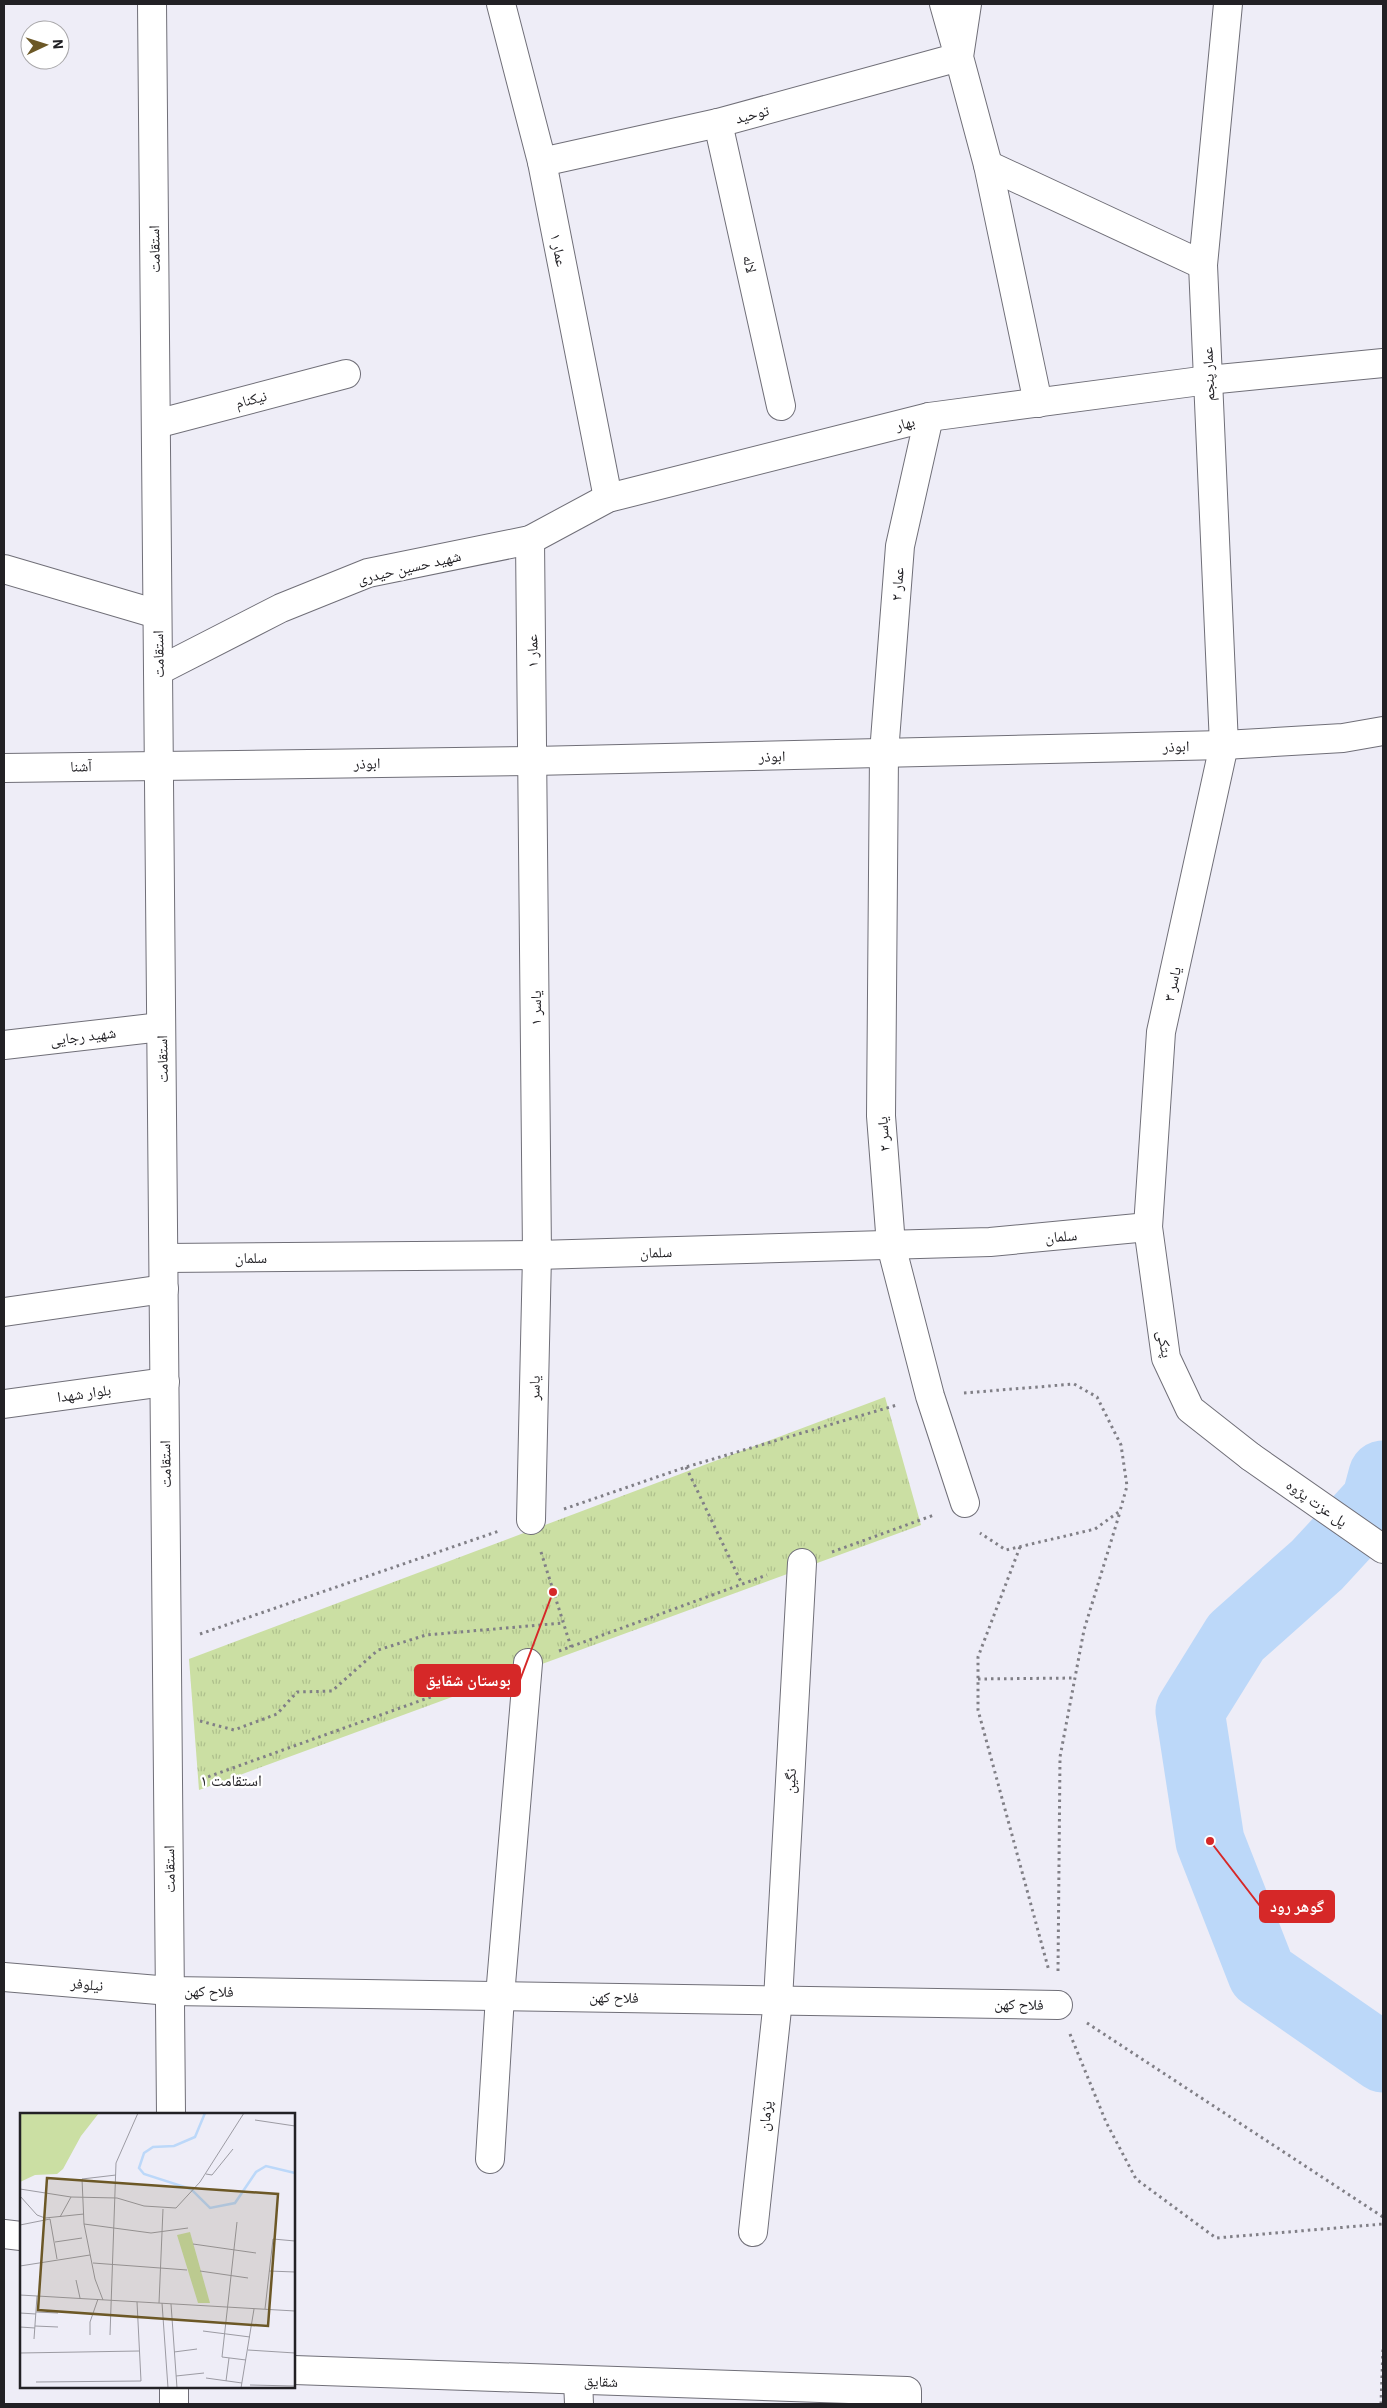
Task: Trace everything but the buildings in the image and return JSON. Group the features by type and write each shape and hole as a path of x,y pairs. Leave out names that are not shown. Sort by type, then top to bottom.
{"street":[{"name":"استقامت","path":"152,4 171,2113"},
{"name":"عمار ۱","path":"500,4 542,162 608,498"},
{"path":"944,4 988,164 1038,403"},
{"path":"959,57 967,4"},
{"name":"عمار پنجم","path":"1224,745 1203,265 1228,4"},
{"name":"توحید","path":"542,162 718,123 959,57"},
{"name":"لاله","path":"718,123 781,406"},
{"path":"988,164 1203,265"},
{"name":"بهار","path":"608,498 929,417 1208,380 1383,363"},
{"name":"نیکنام","path":"156,424 346,374"},
{"name":"عمار ۲","path":"884,753 900,546 929,417"},
{"name":"شهید حسین حیدری","path":"158,671 281,608 368,573 530,540 608,498"},
{"name":"عمار ۱","path":"530,540 533,761"},
{"path":"4,569 158,614"},
{"name":"ابوذر","path":"159,765 533,761 1224,745 1343,738 1383,730"},
{"name":"یاسر ۳","path":"1148,1227 1162,1032 1224,745"},
{"name":"یاسر ۲","path":"884,753 881,1116 891,1245 930,1396 965,1503"},
{"name":"یاسر ۱","path":"533,761 537,1255"},
{"name":"آشنا","path":"4,768 159,765"},
{"name":"شهید رجایی","path":"4,1045 162,1028"},
{"name":"سلمان","path":"164,1258 537,1255 990,1242 1148,1227"},
{"name":"پتکی","path":"1148,1227 1166,1358 1190,1409 1251,1457"},
{"name":"یاسر","path":"531,1520 537,1255"},
{"path":"4,1312 164,1289"},
{"name":"بلوار شهدا","path":"4,1404 164,1382"},
{"name":"پل عزت پژوه","path":"1251,1457 1383,1549"},
{"name":"نگین","path":"778,2000 802,1563"},
{"path":"490,2159 500,1996 528,1662"},
{"name":"نیلوفر","path":"4,1977 170,1991"},
{"name":"فلاح کهن","path":"170,1991 1058,2005"},
{"name":"پژمان","path":"752,2232 778,2000"},
{"path":"4,2234 20,2236"},
{"name":"شقایق","path":"295,2370 578,2392 907,2398"},
{"path":"174,2388 174,2404"}],"path":[{"path":"930,1396 1074,1384 1097,1397 1121,1445 1127,1486 1084,1630 1060,1758 1057,1894 1058,2005"},
{"path":"686,1467 742,1584"},
{"path":"168,1791 965,1503 976,1531 1006,1550 1095,1529 1120,1511"},
{"path":"531,1520 570,1647"},
{"path":"1020,1546 978,1657 978,1710 1007,1811 1058,2005 1106,2122 1136,2179 1216,2238 1383,2224"},
{"path":"168,1713 234,1730 277,1714 297,1692 332,1690 378,1650 426,1635 563,1623"},
{"path":"978,1678 1074,1678"},
{"path":"1058,2005 1383,2217"},
{"path":"1382,2404 1383,2346"}],"green space":[{"path":"885,1397 921,1525 199,1790 189,1659"}],"waterway":[{"path":"1383,1475 1376,1501 1317,1565 1236,1637 1190,1711 1210,1841 1262,1974 1383,2058"}],"place":[{"name":"بوستان شقایق","path":"553,1592"},
{"name":"گوهر رود","path":"1210,1841"}],"district":[{"name":"استقامت ۱","path":"231,1780"}]}
